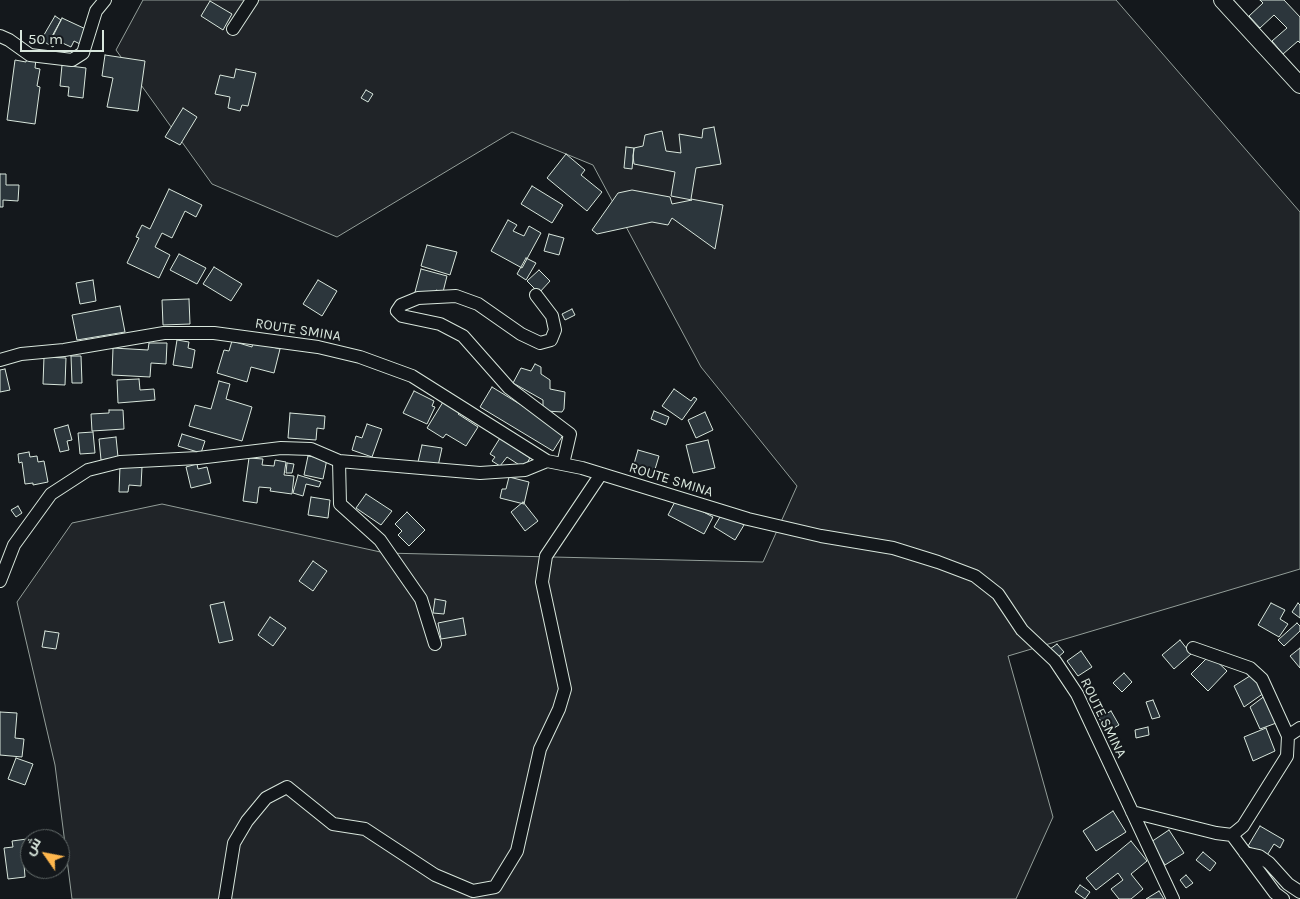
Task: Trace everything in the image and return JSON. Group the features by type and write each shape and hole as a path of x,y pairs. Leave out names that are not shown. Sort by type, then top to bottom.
{"main road":[{"path":"1222,0 1300,85"}],"street":[{"path":"0,36 30,55 72,60 83,53 96,11 105,0"},
{"path":"233,29 252,0"},
{"path":"536,294 552,316 555,330 551,340 540,343 521,334 478,304 456,296 418,298 401,305 397,311 402,316 440,324 463,336 509,388 570,434 563,464"},
{"name":"ROUTE SMINA","path":"0,360 21,354 64,350 164,333 214,333 318,347 360,357 412,376 546,460 601,474 748,519 821,536 893,548 975,576 998,594 1022,630 1055,661 1077,694 1173,899"},
{"path":"0,582 14,545 51,494 88,470 120,462 198,458 280,448 311,450 339,461 480,473 525,470 546,460"},
{"path":"339,461 340,504 380,540 421,599 435,644"},
{"path":"225,899 234,843 266,798 287,787 333,824 365,829 435,874 473,891 495,887 516,851 540,749 559,709 565,689 542,582 546,556 601,474"},
{"path":"1132,812 1216,833 1232,835 1243,826 1288,756 1288,736 1262,679 1250,668 1193,648"},
{"path":"1288,736 1300,728"},
{"path":"1232,835 1275,894 1283,899"},
{"path":"1245,853 1259,856 1269,863 1288,884 1300,892"}],"shaded area":[{"path":"143,0 1116,0 1300,212 1300,569 1008,656 1053,817 1016,899 72,899 69,879 70,829 63,829 55,765 17,602 72,523 162,504 385,553 763,562 797,486 701,367 593,165 512,132 337,237 212,184 116,50"}],"building":[{"path":"1260,0 1284,0 1300,17 1300,43 1298,41 1283,54 1272,41 1287,28 1274,15 1260,28 1249,16 1263,3"},
{"path":"210,1 232,14 223,30 201,16"},
{"path":"55,16 61,20 51,38 56,41 53,47 41,40"},
{"path":"62,18 90,31 82,45 74,41 71,47 52,38"},
{"path":"105,55 145,61 138,111 107,107 113,78 102,76"},
{"path":"27,58 36,59 35,68 40,69 37,86 40,87 35,124 7,120 15,60 26,62"},
{"path":"62,65 86,68 83,98 68,96 69,87 60,86"},
{"path":"236,69 256,73 248,106 242,105 240,111 228,108 230,97 215,94 220,75 234,78"},
{"path":"366,90 373,94 368,102 361,98"},
{"path":"183,108 197,117 180,145 165,137"},
{"path":"714,127 721,164 696,168 691,199 723,205 715,249 672,218 668,225 652,222 597,234 592,230 618,193 632,190 670,197 672,204 692,200 671,196 675,172 634,164 634,148 643,146 645,135 662,131 666,151 681,153 679,134 702,138 703,129"},
{"path":"626,147 634,148 632,169 624,168"},
{"path":"566,154 585,170 581,175 602,192 587,211 547,178"},
{"path":"0,174 6,174 6,185 19,185 18,201 3,200 3,207 0,207"},
{"path":"532,186 563,205 552,223 521,204"},
{"path":"169,189 202,205 196,217 185,211 172,238 162,233 155,247 170,255 159,278 127,263 139,238 136,237 142,225 150,229"},
{"path":"508,220 517,225 513,231 524,236 529,226 541,233 522,268 491,251"},
{"path":"549,234 564,238 559,255 544,251"},
{"path":"427,245 457,252 450,275 421,266"},
{"path":"179,254 206,268 197,284 170,270"},
{"path":"526,258 536,263 526,280 517,274"},
{"path":"214,267 242,284 231,301 203,284"},
{"path":"421,269 447,276 443,292 436,290 435,296 415,292"},
{"path":"539,270 550,281 539,293 527,281"},
{"path":"93,280 96,301 80,304 76,283"},
{"path":"318,280 337,291 322,316 303,304"},
{"path":"189,299 190,324 163,325 162,300"},
{"path":"120,306 125,332 77,340 72,315"},
{"path":"572,309 575,315 565,320 562,314"},
{"path":"177,340 189,342 188,348 195,350 192,368 173,365"},
{"path":"232,341 252,347 253,342 280,349 274,373 251,367 247,382 217,373 224,350 229,351"},
{"path":"149,343 167,343 166,364 151,363 150,377 112,375 113,348 148,350"},
{"path":"71,356 81,356 82,383 72,383"},
{"path":"44,357 66,358 65,385 43,384"},
{"path":"535,364 541,367 541,374 550,380 550,389 565,392 564,409 562,412 546,411 543,409 543,400 513,383 521,368 531,371"},
{"path":"5,369 10,390 0,392 0,370"},
{"path":"139,379 140,390 154,389 155,400 118,403 117,380"},
{"path":"219,381 230,384 226,399 252,407 242,441 189,426 195,405 211,409"},
{"path":"492,387 565,432 553,451 480,407"},
{"path":"674,389 691,401 694,397 697,399 682,420 662,406"},
{"path":"414,391 434,401 432,406 435,407 427,424 403,413"},
{"path":"443,402 460,412 458,414 478,427 466,446 446,434 443,438 427,428"},
{"path":"109,410 123,410 124,429 92,431 91,414 109,413"},
{"path":"654,411 669,417 666,425 651,419"},
{"path":"705,412 713,430 696,438 688,420"},
{"path":"290,413 325,416 324,429 317,428 316,440 288,438"},
{"path":"367,424 382,429 372,457 352,450 356,436 362,438"},
{"path":"68,425 72,440 67,441 69,450 60,452 54,429"},
{"path":"93,432 95,453 80,454 78,433"},
{"path":"182,434 205,441 201,453 178,446"},
{"path":"116,437 118,457 101,460 99,439"},
{"path":"500,438 530,458 524,468 507,457 500,466 492,461 495,457 490,454"},
{"path":"708,440 715,468 693,473 686,445"},
{"path":"422,445 442,448 438,466 418,462"},
{"path":"638,450 659,456 653,476 632,471"},
{"path":"29,452 30,457 37,456 38,462 44,461 48,482 33,485 33,483 25,484 22,462 19,463 18,454"},
{"path":"308,456 327,459 323,479 304,475"},
{"path":"249,458 263,459 262,465 274,466 275,460 286,462 284,475 294,476 292,494 270,491 271,488 259,487 257,503 243,501"},
{"path":"287,463 294,464 292,473 286,473"},
{"path":"197,464 198,469 207,467 211,483 191,488 186,467"},
{"path":"120,466 142,467 141,486 129,485 128,492 119,492"},
{"path":"298,475 321,482 319,487 306,484 303,496 293,493"},
{"path":"509,477 529,482 524,504 500,498 502,489 506,489"},
{"path":"366,494 392,511 381,525 356,508"},
{"path":"311,497 330,500 328,518 308,515"},
{"path":"677,498 713,517 704,534 668,515"},
{"path":"523,502 538,521 525,531 511,512"},
{"path":"18,506 22,513 16,517 11,510"},
{"path":"407,512 425,530 409,546 398,535 402,531 395,524"},
{"path":"723,512 744,525 735,540 714,527"},
{"path":"313,561 327,571 313,591 299,581"},
{"path":"435,599 446,601 444,614 433,613"},
{"path":"224,602 233,640 219,643 210,605"},
{"path":"1271,603 1285,610 1280,619 1288,624 1279,637 1258,625"},
{"path":"1298,603 1300,605 1300,618 1292,612"},
{"path":"270,617 286,628 273,646 258,635"},
{"path":"463,618 466,635 441,639 438,623"},
{"path":"1297,623 1300,626 1300,631 1284,646 1278,640"},
{"path":"45,631 59,633 56,649 42,647"},
{"path":"1180,640 1191,654 1174,669 1162,655"},
{"path":"1057,644 1064,652 1057,658 1050,649"},
{"path":"1300,648 1300,668 1290,656"},
{"path":"1081,651 1092,667 1078,676 1067,661"},
{"path":"1210,655 1227,671 1208,691 1191,674"},
{"path":"1124,673 1132,682 1122,692 1113,683"},
{"path":"1253,674 1264,693 1244,707 1234,686"},
{"path":"1266,695 1279,722 1260,729 1250,707"},
{"path":"1153,700 1160,717 1152,719 1146,702"},
{"path":"1111,711 1119,725 1107,732 1099,718"},
{"path":"0,712 17,713 15,738 24,739 22,757 0,755"},
{"path":"1148,727 1149,735 1136,738 1135,730"},
{"path":"1266,728 1275,751 1253,761 1244,737"},
{"path":"16,758 33,764 25,785 8,779"},
{"path":"1113,811 1126,832 1096,851 1083,831"},
{"path":"1260,826 1284,840 1280,848 1274,844 1266,857 1248,846"},
{"path":"1169,830 1184,853 1165,865 1151,842"},
{"path":"20,840 20,878 8,879 4,848 13,847 12,841"},
{"path":"1131,841 1147,861 1131,874 1143,889 1131,899 1119,899 1111,889 1123,880 1118,873 1096,890 1086,878"},
{"path":"1203,852 1216,863 1210,871 1196,860"},
{"path":"1186,875 1193,883 1186,888 1180,880"},
{"path":"1080,885 1090,892 1085,899 1075,892"},
{"path":"1159,891 1164,899 1146,899"}]}
